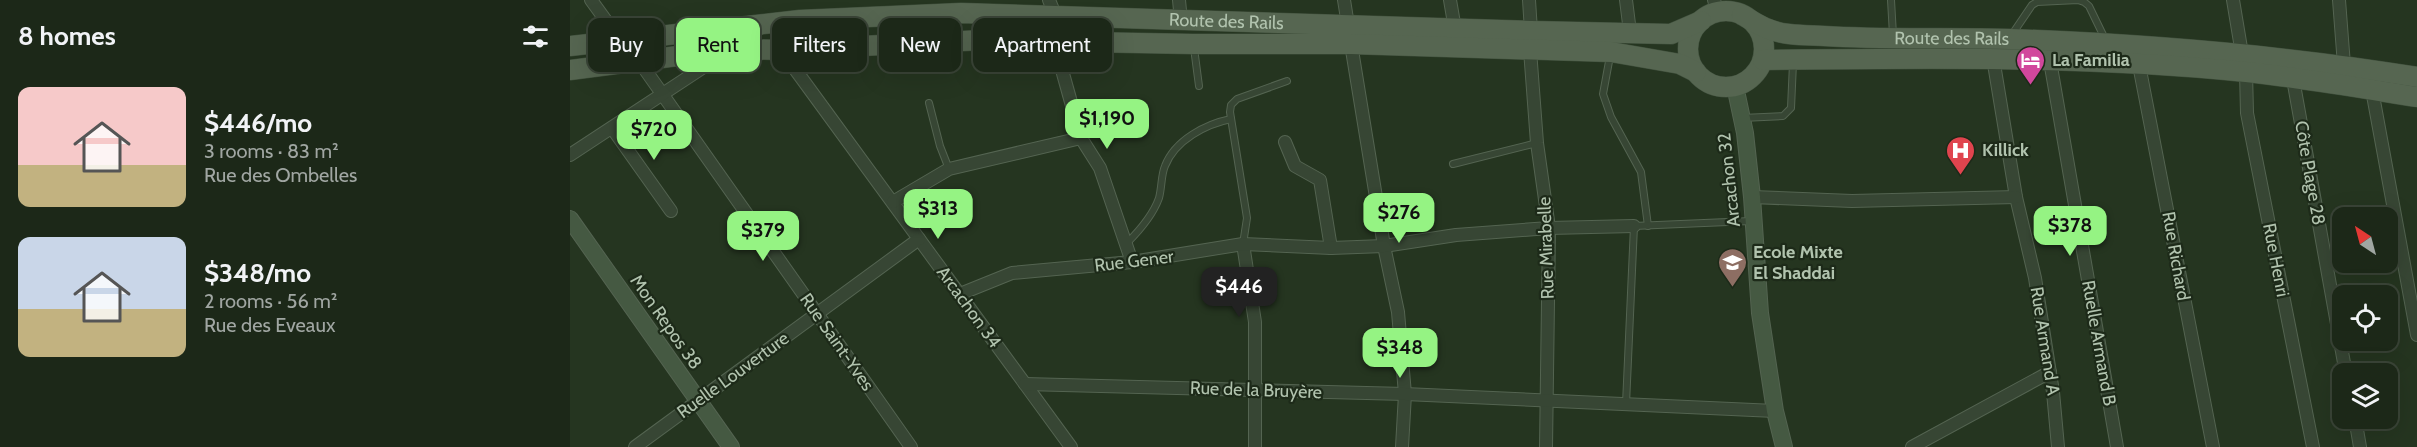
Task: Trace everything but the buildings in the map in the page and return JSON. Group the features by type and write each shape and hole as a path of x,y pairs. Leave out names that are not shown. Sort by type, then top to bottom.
{"main road":[{"name":"Route des Rails","path":"664,35 800,20 959,7 1053,9 1350,35 1530,40 1630,32 1671,34 1711,11"},
{"path":"1711,11 1742,15 1758,28 1763,38 1763,60 1753,77 1735,86 1714,85 1704,80 1696,72 1689,51 1694,30 1711,11"},
{"name":"Route des Rails","path":"1742,15 1766,28 1785,34 1893,39 2009,39 2107,45 2244,63 2293,79 2417,97"},
{"name":"Route des Rails","path":"1112,43 1193,44 1455,29 1680,64 1696,72"},
{"name":"Route des Rails","path":"867,46 973,40"},
{"name":"Route des Rails","path":"570,46 588,44"},
{"name":"Route des Rails","path":"1763,60 1993,58 2139,65 2244,63 2344,65 2417,77"},
{"name":"Route des Rails","path":"570,70 588,68"}],"street":[{"path":"591,0 604,18"},
{"path":"1179,0 1181,21"},
{"path":"1344,0 1384,246 1398,312 1405,394 1402,447"},
{"path":"1450,0 1455,29"},
{"name":"Rue Mirabelle","path":"1529,0 1537,142 1549,228 1545,447"},
{"path":"1626,0 1630,32"},
{"name":"Rue Henri","path":"2233,0 2244,63 2247,113 2313,447"},
{"path":"2339,0 2344,65"},
{"name":"Rue Armand A","path":"1993,58 2016,197 2035,278 2050,372 2058,447"},
{"name":"Ruelle Armand B","path":"2050,62 2117,447"},
{"name":"Rue Richard","path":"2139,65 2213,447"},
{"name":"Rue Saint-Yves","path":"647,72 911,447"},
{"path":"570,155 696,72"},
{"name":"Arcachon 34","path":"798,72 1071,447"},
{"path":"1063,72 1082,138 1100,168 1132,262"},
{"name":"Côte Plage 28","path":"2293,79 2344,363"},
{"name":"Arcachon 32","path":"1735,86 1742,118 1752,197 1760,313 1775,411 1784,447"},
{"path":"2372,90 2417,335"},
{"path":"612,128 671,211"},
{"path":"892,202 949,169 1044,145 1082,138"},
{"path":"1285,142 1295,166 1320,180 1331,248"},
{"path":"1752,197 1852,201 2016,197"},
{"name":"Mon Repos 38","path":"570,219 731,447"},
{"name":"Rue Gener","path":"960,294 1012,273 1132,262 1243,244 1331,248 1384,246 1456,235 1549,228 1634,226"},
{"name":"Ruelle Louverture","path":"635,447 919,239"},
{"path":"1243,244 1255,322 1256,447"},
{"path":"1912,447 2050,372"},
{"name":"Rue de la Bruyère","path":"1025,384 1405,394 1775,411"},
{"path":"2357,429 2360,447"}],"lane":[{"path":"1891,0 1893,39"},
{"path":"2009,39 2032,5 2037,2 2078,0 2089,6 2107,45"},
{"path":"1193,44 1199,86"},
{"path":"1611,52 1603,94 1611,117 1641,172 1648,226"},
{"path":"1742,118 1783,117 1788,113 1791,108 1793,59"},
{"path":"1243,244 1246,218 1231,119 1232,105 1237,99 1287,81"},
{"path":"929,104 940,146 949,169"},
{"path":"1127,243 1144,224 1159,199 1163,168 1176,148 1206,127 1231,119"},
{"path":"1453,164 1537,142"},
{"name":"Rue Gener","path":"1634,226 1752,221"},
{"path":"1626,405 1634,226"}],"place":[{"name":"La Familia","path":"2031,86"},
{"name":"Killick","path":"1961,176"},
{"name":"Ecole Mixte El Shaddai","path":"1732,288"}]}
